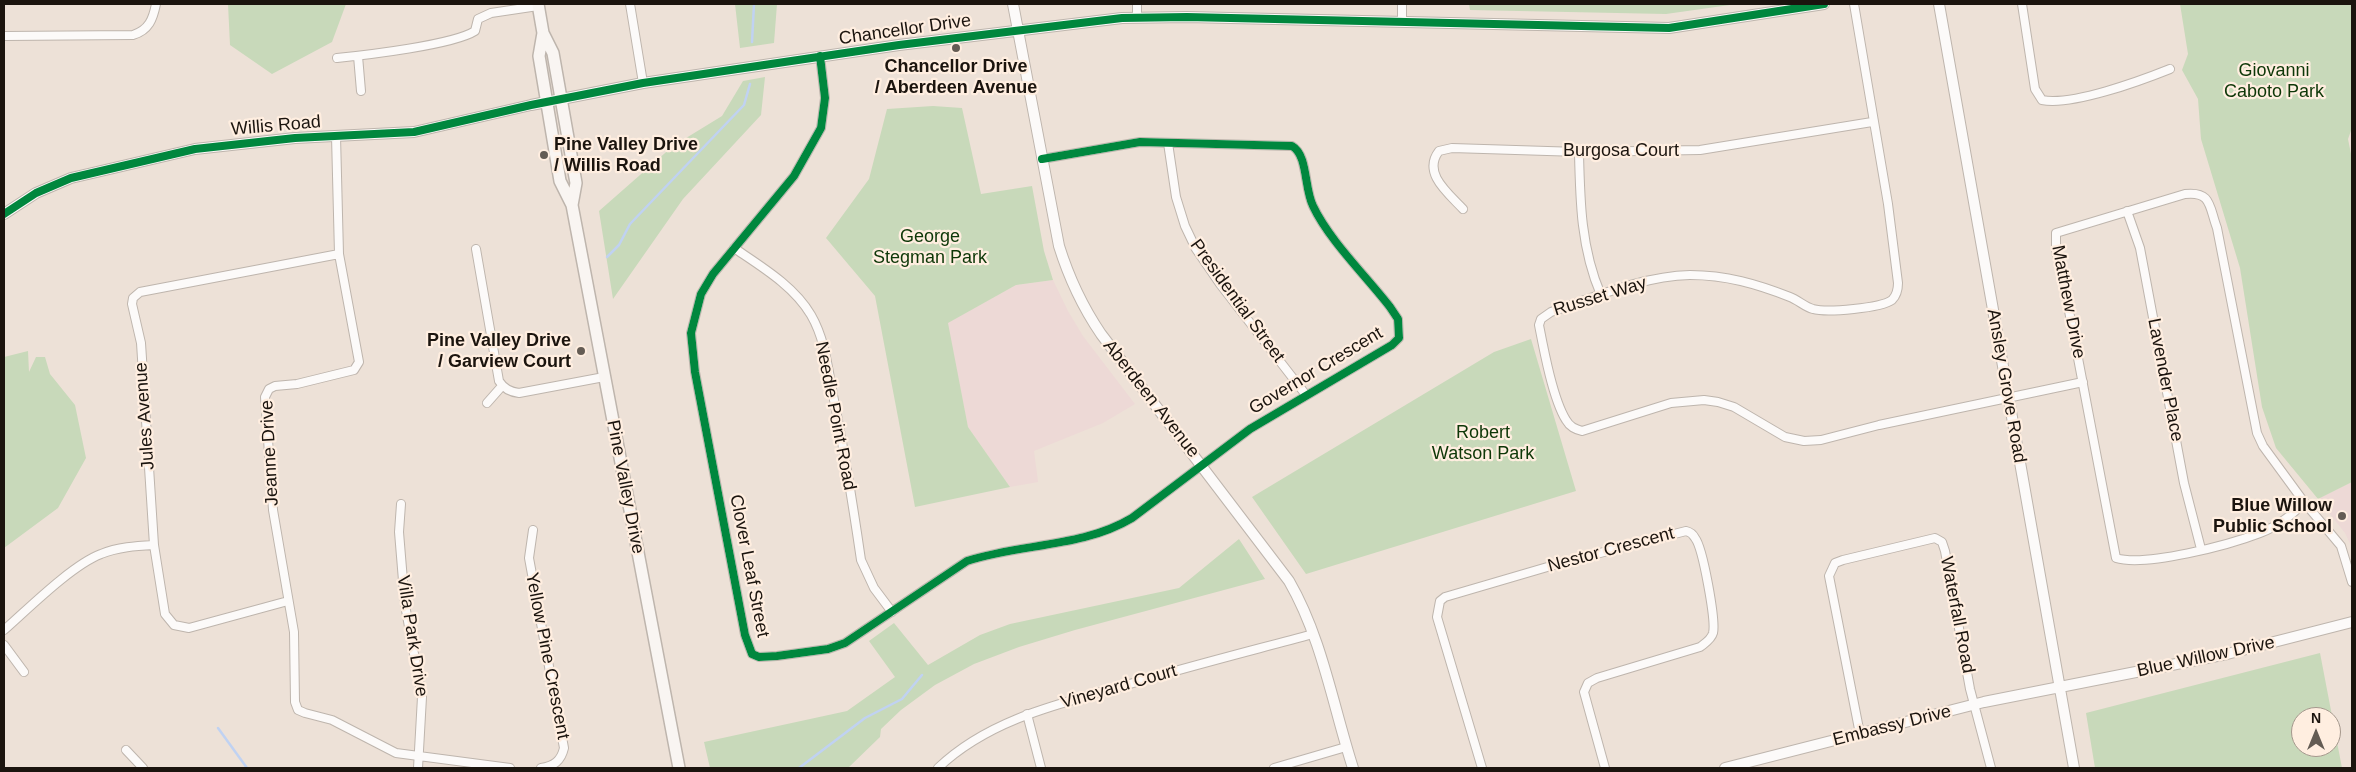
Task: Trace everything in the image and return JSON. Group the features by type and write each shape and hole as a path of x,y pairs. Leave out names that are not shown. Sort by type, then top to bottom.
{"main road":[{"name":"Pine Valley Drive","path":"538,5 543,33 553,53 576,183 572,205"},
{"name":"Pine Valley Drive","path":"543,33 540,56 560,181 572,205 679,768"}],"street":[{"path":"4,36 133,35 141,33 146,28 153,17 156,4"},
{"path":"630,4 644,83"},
{"name":"Aberdeen Avenue","path":"1013,4 1059,246 1076,294 1101,334 1280,567 1298,597 1313,634 1353,768"},
{"path":"1136,4 1137,16"},
{"path":"1402,4 1402,22"},
{"name":"Chancellor Drive","path":"560,100 644,83 820,56 1137,16 1669,28 1824,4"},
{"name":"Russet Way","path":"1854,4 1872,122 1888,204 1898,291 1890,301 1817,310 1753,283 1713,276 1669,278 1601,295 1544,315 1540,319 1539,325 1558,399 1566,421 1574,429 1582,431 1671,403 1704,400 1734,407 1784,437 1804,441 1821,440 2008,397"},
{"name":"Ansley Grove Road","path":"1939,4 2074,768"},
{"path":"2022,4 2035,89 2042,100 2069,100 2145,79 2170,69"},
{"path":"337,58 446,41 475,31 478,19 491,13 538,5"},
{"path":"358,56 361,91"},
{"name":"Clover Leaf Street","path":"820,56 825,98 821,128 794,176 713,274 701,294 695,310 691,342 748,648 752,654 759,657 828,649 858,635 967,561 987,555 1093,536 1118,527 1202,464"},
{"name":"Willis Road","path":"4,214 36,193 71,178 164,155 248,142 414,132 560,100"},
{"name":"Burgosa Court","path":"1463,209 1436,179 1433,164 1435,156 1439,151 1452,148 1579,152 1700,150 1872,122"},
{"name":"Jeanne Drive","path":"336,136 339,254 359,358 358,366 354,370 320,379 275,386 269,389 264,398 273,510 294,632 294,702 298,710 305,714 332,720 385,749 419,756"},
{"name":"Presidential Street","path":"1168,143 1176,197 1185,226 1196,249 1220,284 1306,395"},
{"name":"Governor Crescent","path":"1042,159 1125,144 1280,144 1292,146 1299,150 1306,188 1322,223 1398,319 1399,338 1392,345 1257,424 1202,464"},
{"path":"1579,152 1580,209 1585,244 1594,278 1601,295"},
{"name":"Matthew Drive","path":"2304,502 2296,511 2262,533 2201,549 2140,559 2125,560 2116,558 2056,252 2056,233 2185,194 2202,194 2206,198 2217,228 2257,433 2263,446 2304,502 2341,546 2352,582"},
{"name":"Lavender Place","path":"2127,211 2140,248 2184,483 2201,549"},
{"name":"Needle Point Road","path":"734,248 786,286 803,303 817,326 829,369 861,560 874,588 892,612"},
{"path":"476,249 489,331 499,381 502,386 519,393 604,377"},
{"name":"Jules Avenue","path":"288,600 188,628 181,628 169,621 165,614 154,545 140,343 132,304 133,298 140,292 339,254"},
{"path":"2008,397 2083,382"},
{"path":"487,403 502,386"},
{"name":"Villa Park Drive","path":"401,504 399,532 404,597 422,698 418,768"},
{"name":"Yellow Pine Crescent","path":"533,530 528,558 564,748 562,756 558,761 551,766 541,768"},
{"name":"Nestor Crescent","path":"1482,768 1437,617 1440,601 1445,597 1552,566 1686,531 1696,539 1703,557 1712,612 1713,633 1709,641 1700,647 1597,678 1588,683 1584,692 1605,768"},
{"name":"Waterfall Road","path":"1860,734 1829,576 1835,563 1842,560 1920,540 1934,538 1942,542 1975,705"},
{"path":"4,630 89,560 118,549 154,545"},
{"name":"Blue Willow Drive","path":"2060,688 2227,654 2352,622"},
{"name":"Vineyard Court","path":"938,768 977,738 1027,714 1157,676 1313,634"},
{"path":"4,645 24,672"},
{"name":"Embassy Drive","path":"1725,768 1975,705 2060,688"},
{"path":"1975,705 1991,768"},
{"path":"1027,714 1041,768"},
{"path":"1274,768 1346,747"},
{"path":"126,750 143,768"},
{"path":"419,756 510,768"}],"shaded area":[{"path":"1053,280 1083,336 1135,404 1103,423 1034,451 1038,482 1010,487 968,427 947,323 1016,285"},
{"name":"Blue Willow Public School","path":"2352,482 2352,548 2345,533 2318,499"}],"green space":[{"path":"228,4 346,4 332,42 272,74 230,45"},
{"path":"735,4 777,4 774,43 740,48"},
{"path":"1469,4 1737,4 1666,14 1470,10"},
{"name":"Giovanni Caboto Park","path":"2180,4 2352,4 2352,128 2348,139 2352,159 2352,482 2318,499 2276,448 2262,407 2240,268 2201,139 2198,99 2182,70 2188,54"},
{"path":"765,77 761,115 683,199 613,299 599,211 673,146 722,116 743,81"},
{"name":"George Stegman Park","path":"933,106 962,108 981,194 1032,186 1044,251 1053,280 1016,285 948,323 968,427 1010,487 915,507 875,296 826,238 869,179 887,109"},
{"name":"Robert Watson Park","path":"1531,339 1576,491 1306,574 1252,497 1494,352"},
{"path":"28,351 29,372 36,357 45,357 50,374 75,405 86,458 58,508 4,548 4,357"},
{"path":"1239,539 1265,579 1075,630 1019,647 974,664 935,685 901,710 881,729 880,737 848,768 710,768 704,742 847,711 895,677 869,641 894,623 928,665 980,635 1010,624 1179,588"},
{"path":"2320,653 2330,707 2291,707 2291,757 2340,757 2342,768 2095,768 2086,713"}],"waterway":[{"path":"752,42 754,4"},
{"path":"607,257 619,245 630,224 744,105 750,84"},
{"path":"799,768 865,718 902,699 922,675"},
{"path":"218,728 247,768"}],"cycle path":[{"path":"4,214 36,193 71,178 195,149 295,138 414,132 531,105 643,83 899,45 1122,18 1187,17 1669,28 1824,4"},
{"path":"820,56 825,98 821,128 794,176 713,274 701,294 691,333 695,372 745,635 752,654 759,657 777,656 828,649 845,643 967,561 988,555 1072,540 1113,528 1132,518 1250,429 1392,345 1399,338 1398,319 1338,245 1320,219 1310,199 1301,157 1292,146 1140,142 1042,159"}],"place":[{"name":"Chancellor Drive / Aberdeen Avenue","path":"956,48"},
{"name":"Pine Valley Drive / Willis Road","path":"544,155"},
{"name":"Pine Valley Drive / Garview Court","path":"581,351"},
{"name":"Blue Willow Public School","path":"2342,516"}]}
